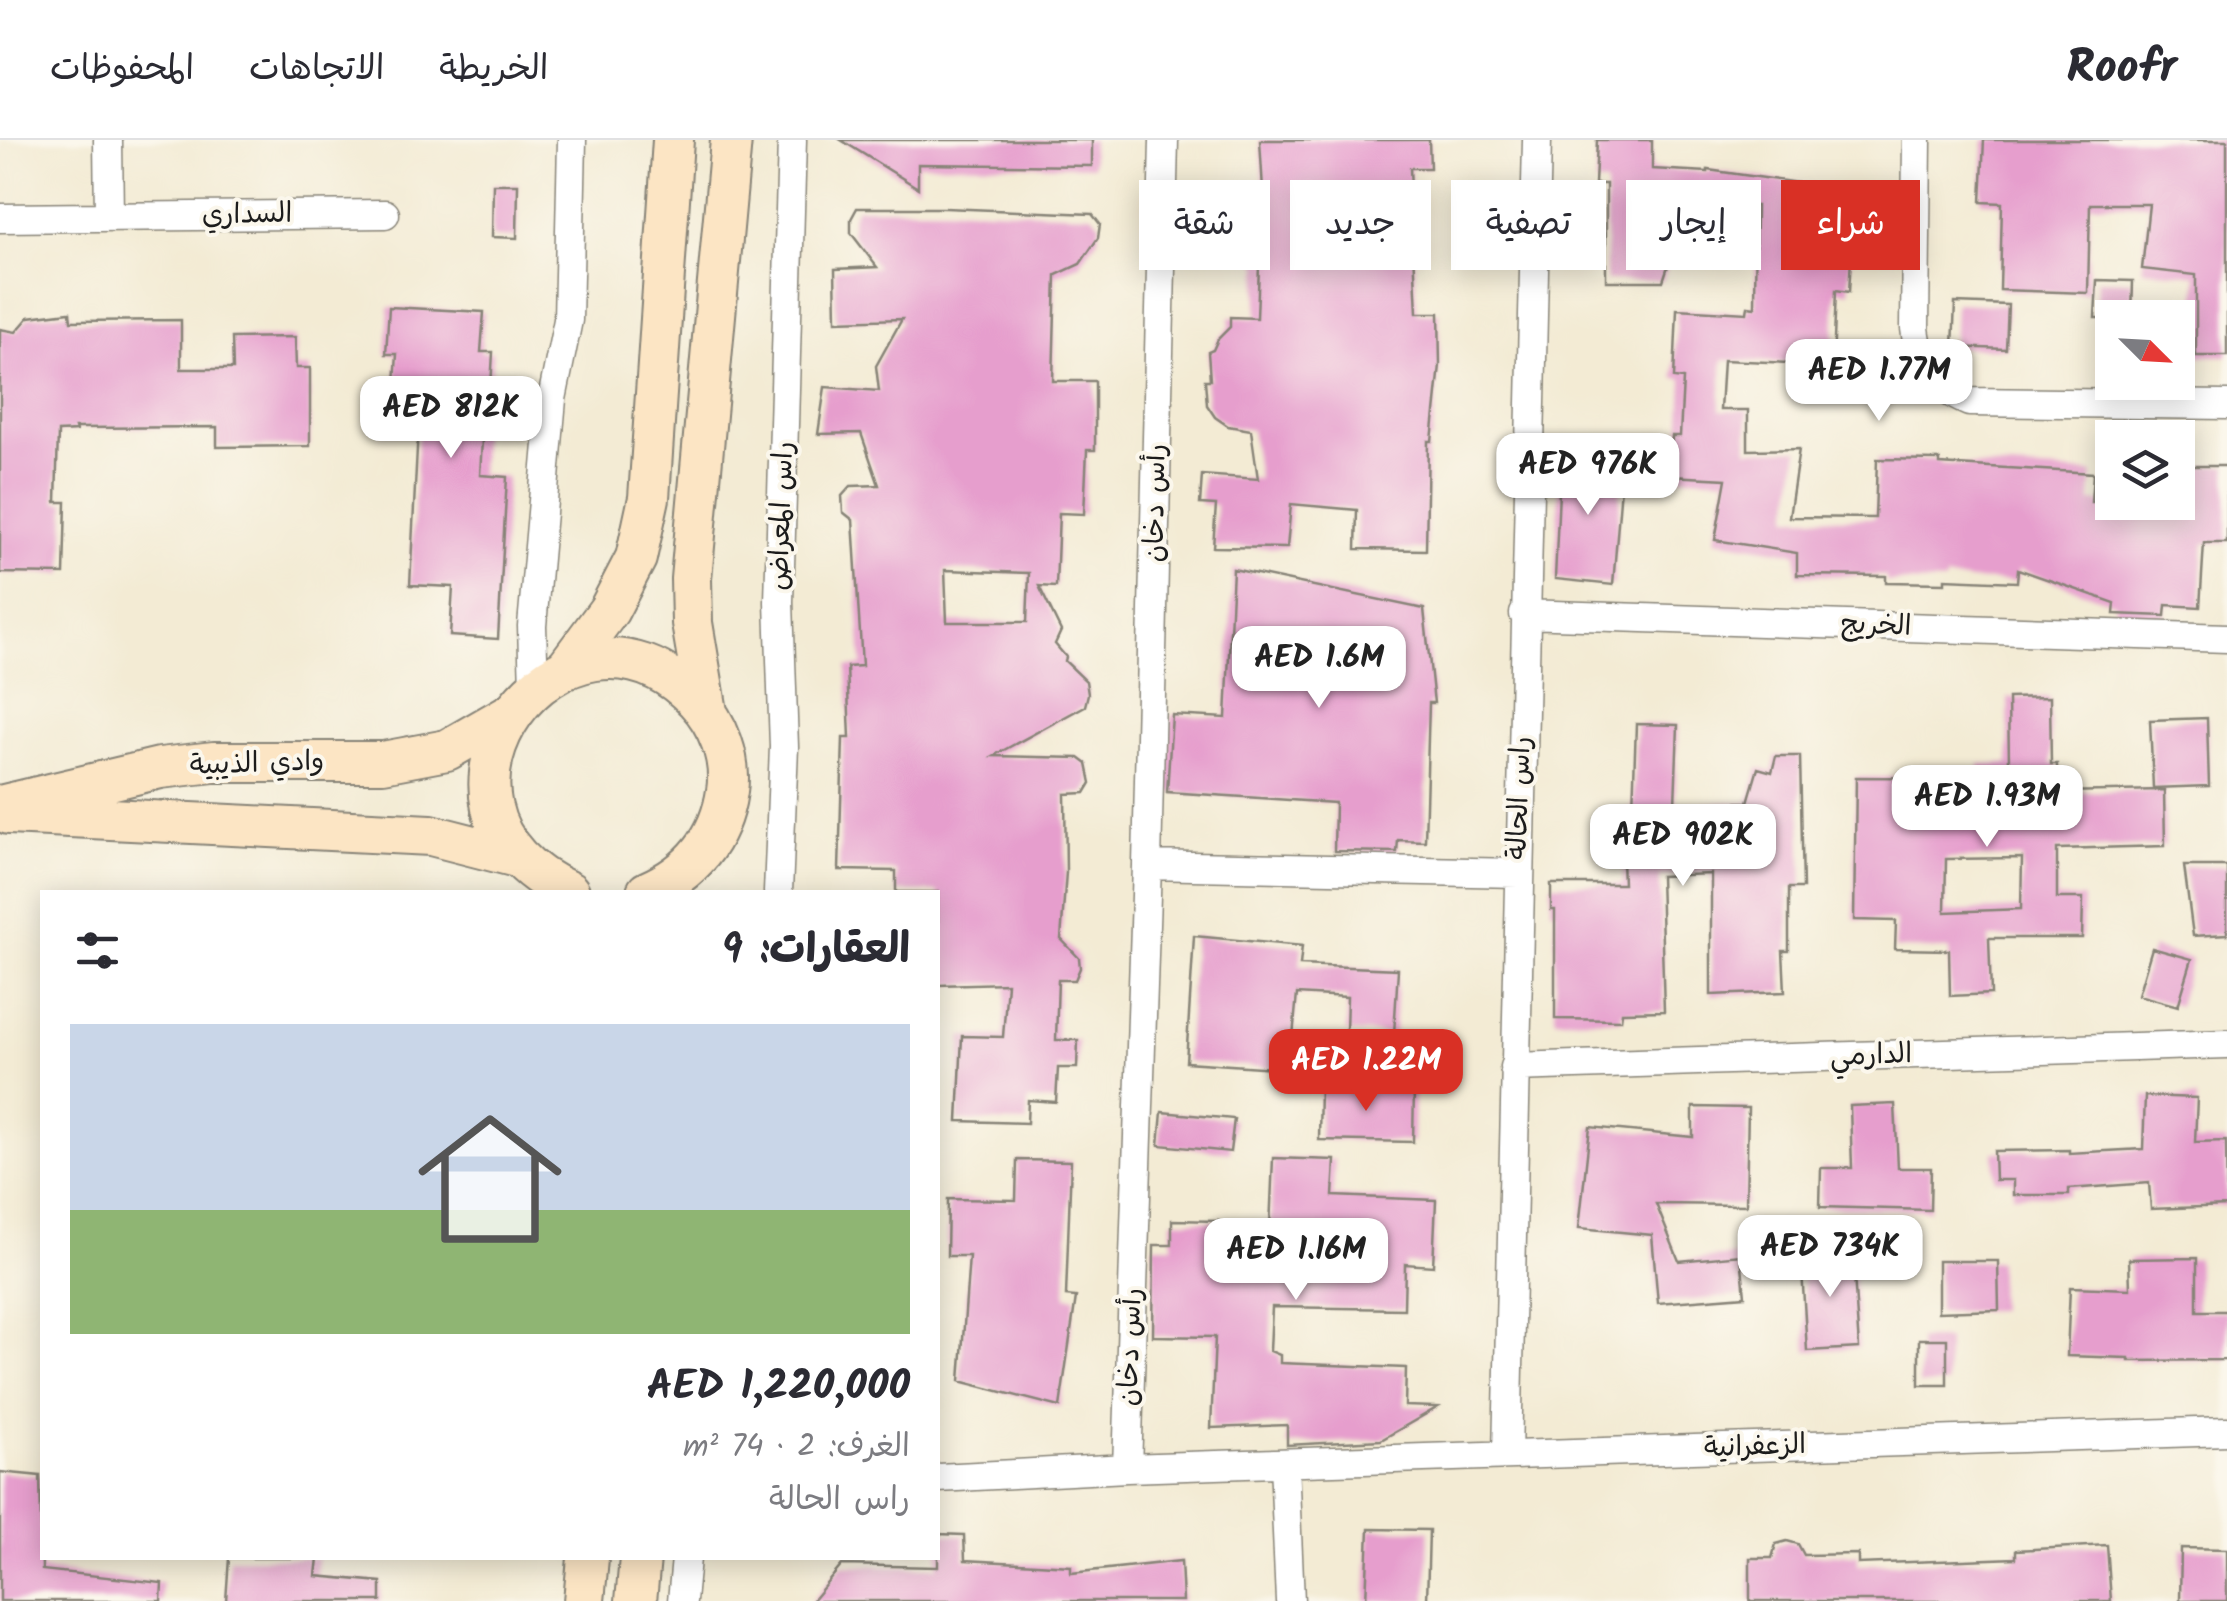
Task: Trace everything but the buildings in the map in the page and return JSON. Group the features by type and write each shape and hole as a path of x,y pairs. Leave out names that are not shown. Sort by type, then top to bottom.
{"street":[{"path":"108,140 109,217"},
{"path":"536,690 532,626 552,399 568,320 572,140"},
{"path":"546,881 498,824 490,788 493,750 536,690 609,610 636,558 649,498 673,140"},
{"path":"652,890 698,876 719,826 728,787 724,748 707,712 692,623 691,579 731,140"},
{"name":"راس المعراض","path":"778,890 784,747 779,602 792,140"},
{"name":"رأس دخان","path":"1127,1468 1147,866 1164,140"},
{"name":"راس الحالة","path":"1506,1456 1537,140"},
{"path":"1917,140 1915,328 1919,357 1932,378 1948,393 1969,402 2227,405"},
{"name":"السداري","path":"0,218 385,214"},
{"name":"الخريج","path":"1524,614 2227,638"},
{"path":"536,690 605,660 644,665 680,683 707,712"},
{"name":"وادي الذيبية","path":"0,810 160,768 214,762 383,762 447,750 536,690"},
{"name":"وادي الذيبية","path":"0,810 431,836 546,881"},
{"path":"1147,866 1518,873"},
{"name":"الدارمي","path":"1514,1067 2227,1044"},
{"name":"الزعفرانية","path":"940,1478 2227,1430"},
{"path":"1284,1463 1290,1601"},
{"path":"584,1601 588,1560"},
{"path":"636,1601 640,1560"},
{"path":"682,1601 686,1560"}]}
